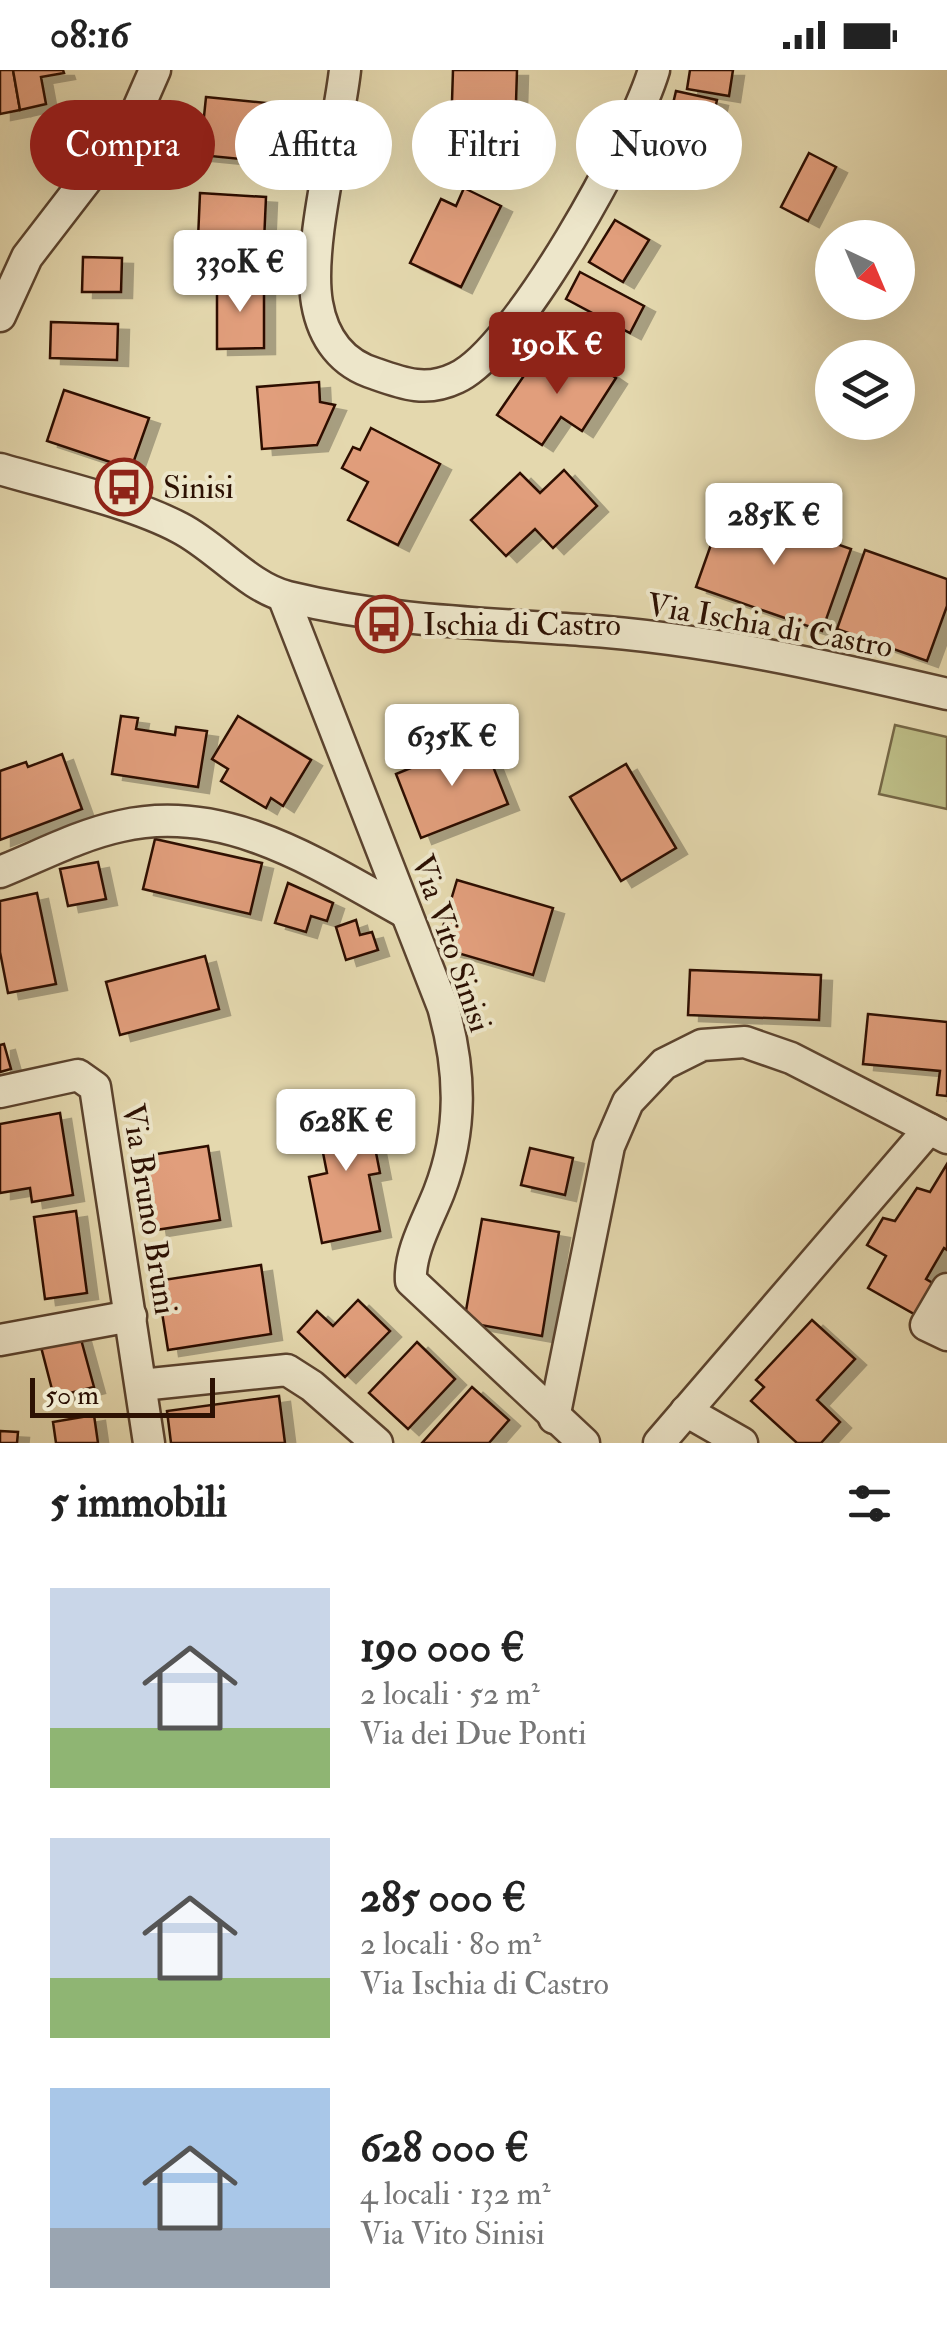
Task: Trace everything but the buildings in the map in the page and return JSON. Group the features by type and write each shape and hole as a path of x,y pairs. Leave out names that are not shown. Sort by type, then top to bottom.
{"street":[{"path":"0,316 28,257 134,118 155,70"},
{"path":"345,70 316,264 320,318 331,341 351,365 424,387 451,381 478,366 514,328 632,130 654,70"},
{"path":"0,469 177,526 222,554 258,584 283,596"},
{"name":"Via Ischia di Castro","path":"283,596 418,622 582,630 735,649 947,694"},
{"name":"Via Vito Sinisi","path":"283,596 449,1028 458,1114 448,1171 413,1260 411,1281 584,1443"},
{"path":"0,872 104,830 141,822 184,820 234,829 302,855 406,913"},
{"path":"554,1418 609,1146 628,1102 664,1064 702,1045 745,1042 791,1058 938,1133 659,1443"},
{"name":"Via Bruno Bruni","path":"0,1092 73,1075 93,1083 149,1443"},
{"path":"947,1289 926,1325 947,1335"},
{"path":"0,1340 131,1316"},
{"path":"141,1385 286,1370 312,1386 377,1443"},
{"path":"686,1411 742,1443"}],"green space":[{"path":"895,725 947,737 947,809 879,794"}],"place":[{"name":"Sinisi","path":"124,487"},
{"name":"Ischia di Castro","path":"384,624"}]}
